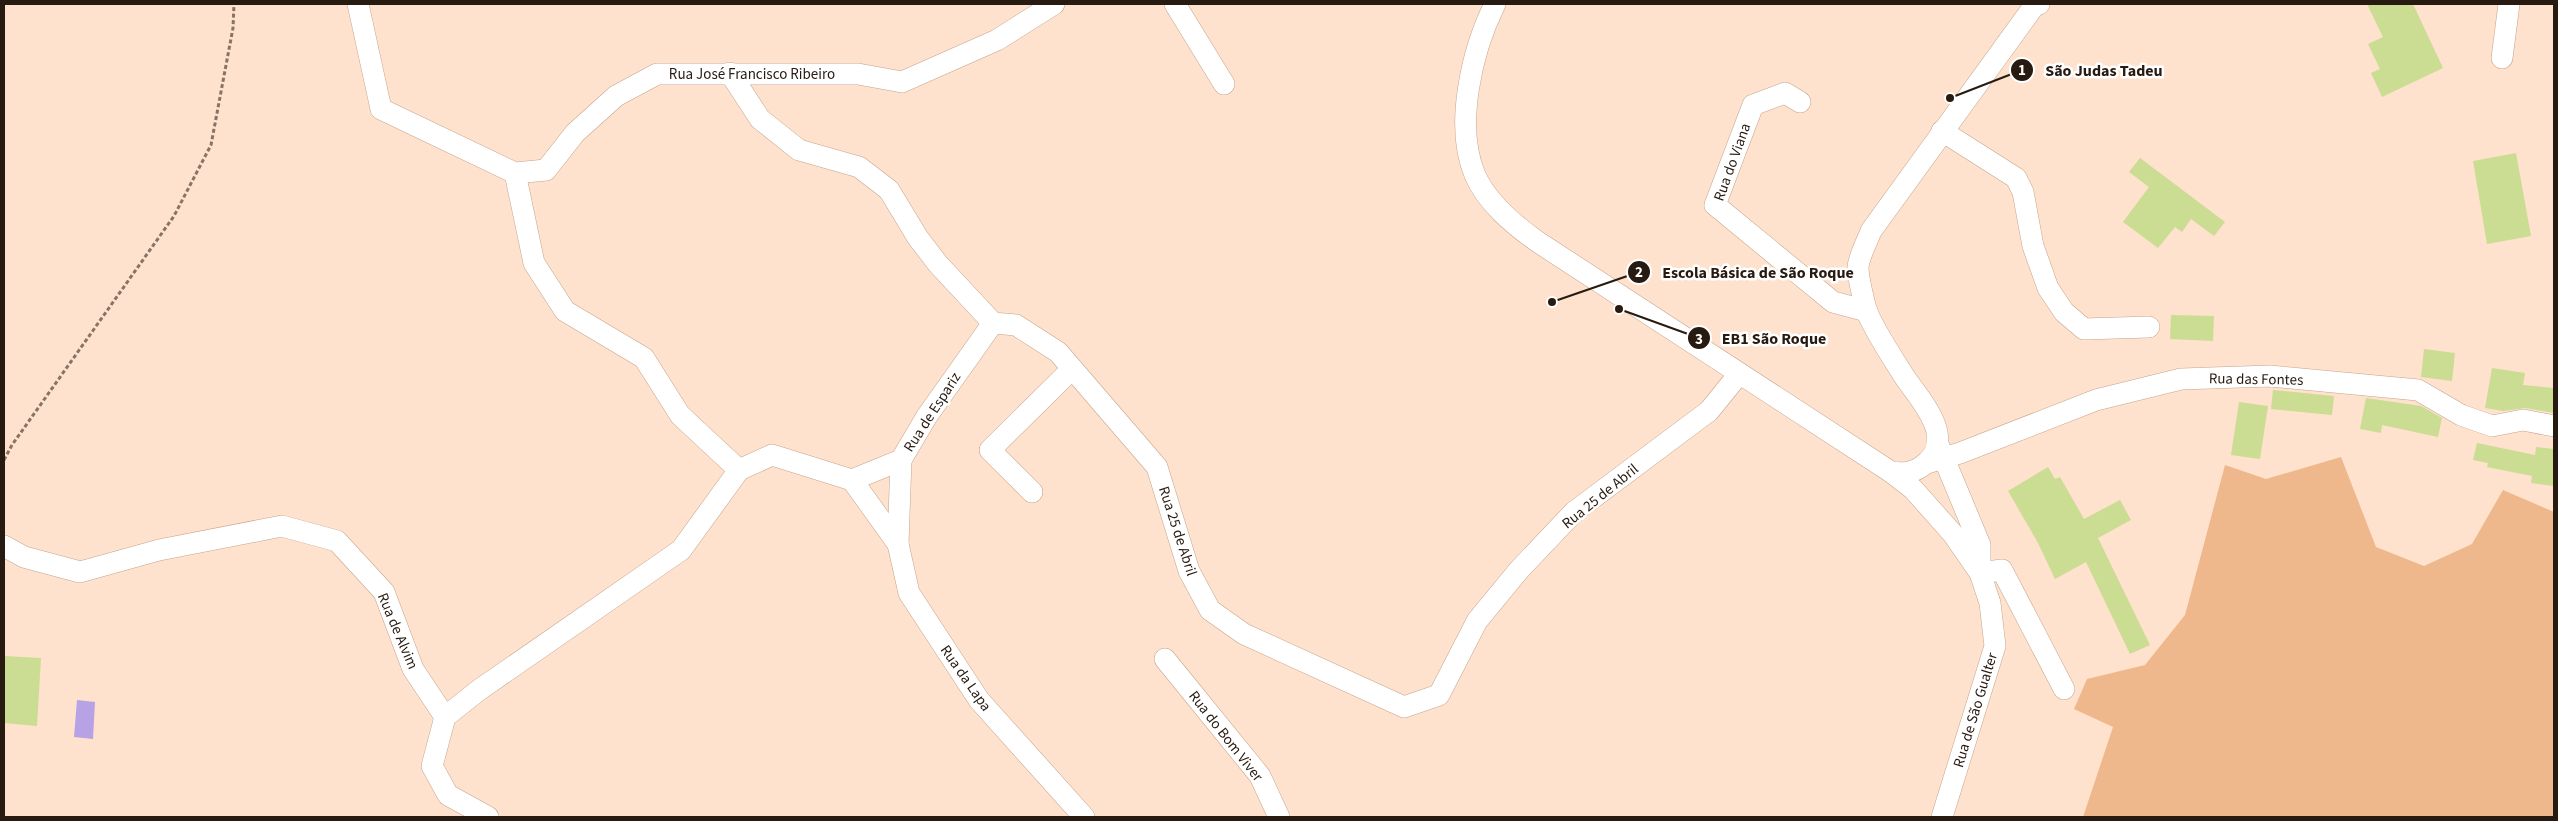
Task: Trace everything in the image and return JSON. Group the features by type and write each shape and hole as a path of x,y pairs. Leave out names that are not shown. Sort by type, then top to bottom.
{"street":[{"path":"358,4 381,109 514,174 534,263 564,311 644,358 680,415 739,470"},
{"name":"Rua José Francisco Ribeiro","path":"514,174 546,170 575,133 616,96 657,74 858,74 902,82 997,40 1054,4"},
{"path":"1175,4 1224,84"},
{"path":"1495,4 1482,30 1466,106 1467,145 1475,176 1496,206 1517,227 1739,374"},
{"path":"2502,58 2509,4"},
{"path":"1937,462 1935,425 1930,410 1902,374 1867,311 1858,267 1871,231 2034,5"},
{"path":"730,73 760,119 799,150 859,167 889,190 918,238 938,264 993,323"},
{"name":"Rua do Viana","path":"1800,102 1785,93 1753,105 1714,205 1833,302 1867,311"},
{"path":"1942,131 2016,178 2023,192 2033,246 2048,288 2064,312 2084,329 2149,327"},
{"name":"Rua 25 de Abril","path":"993,323 1016,325 1058,352 1157,467 1189,571 1210,610 1244,634 1404,707 1440,695 1477,621 1519,570 1574,512 1710,411 1739,374"},
{"name":"Rua de Espariz","path":"852,480 901,460 927,416 993,323"},
{"path":"1032,492 990,450 1072,369"},
{"name":"Rua das Fontes","path":"1739,374 1891,472 1903,474 2096,400 2181,379 2270,376 2418,390 2461,414 2492,426 2523,420 2554,426"},
{"path":"488,817 448,796 432,766 445,717 479,690 682,550 739,470 772,455 852,480 898,544"},
{"path":"898,544 901,460"},
{"name":"Rua de São Gualter","path":"1937,462 1980,546 1980,573"},
{"name":"Rua de São Gualter","path":"1937,462 1953,534 1980,573 1990,603 1995,646 1942,817"},
{"name":"Rua de Alvim","path":"4,546 24,557 80,572 159,550 282,526 337,541 384,592 412,669 445,717"},
{"name":"Rua da Lapa","path":"898,544 909,593 979,700 1084,817"},
{"path":"1980,573 2002,570 2064,689"},
{"name":"Rua do Bom Viver","path":"1165,659 1260,776 1279,817"}],"path":[{"path":"4,460 18,436 174,216 211,145 233,28 234,4"}],"shaded area":[{"path":"2341,457 2376,547 2424,566 2472,544 2503,490 2554,512 2554,817 2083,817 2113,727 2074,709 2087,679 2145,665 2185,615 2225,465 2266,479"},
{"path":"77,700 95,702 93,739 74,737"}],"building":[{"path":"2367,4 2413,4 2443,68 2382,97 2371,73 2380,69 2368,44 2383,37"},
{"path":"2516,153 2531,236 2487,244 2473,161"},
{"path":"2140,158 2225,222 2214,236 2191,219 2182,232 2175,227 2158,248 2123,222 2149,187 2129,172"},
{"path":"2171,315 2214,316 2213,341 2170,339"},
{"path":"2424,349 2455,353 2452,381 2421,377"},
{"path":"2492,368 2525,373 2523,385 2554,388 2554,413 2525,408 2503,411 2485,408"},
{"path":"2273,390 2334,396 2332,415 2271,409"},
{"path":"2366,398 2421,406 2442,418 2438,437 2382,425 2381,433 2360,429"},
{"path":"2239,402 2268,406 2260,459 2231,455"},
{"path":"2477,443 2535,455 2536,447 2554,449 2554,486 2531,483 2532,476 2487,467 2488,463 2473,460"},
{"path":"2048,467 2055,479 2060,477 2084,519 2120,500 2131,520 2098,538 2150,645 2130,654 2086,562 2055,579 2038,543 2008,491"},
{"path":"4,656 41,658 37,726 4,723"}],"place":[{"name":"São Judas Tadeu","path":"1950,98"},
{"name":"Escola Básica de São Roque","path":"1552,302"},
{"name":"EB1 São Roque","path":"1619,309"}]}
